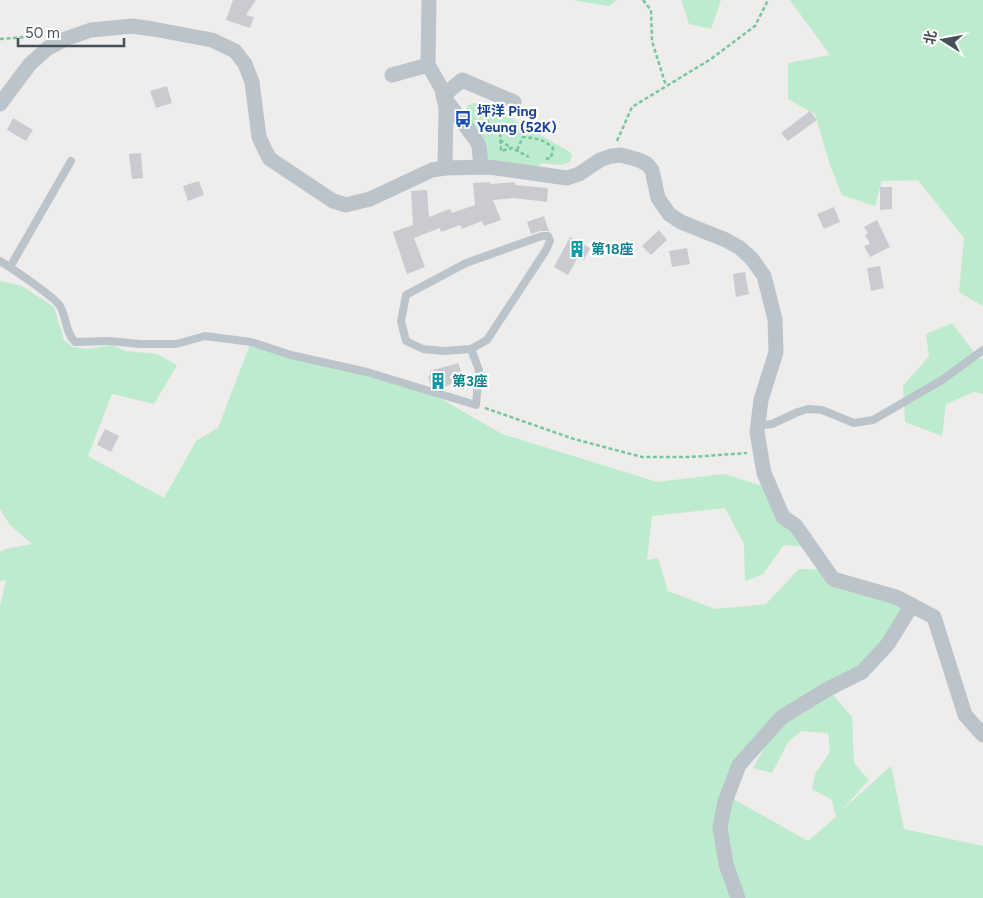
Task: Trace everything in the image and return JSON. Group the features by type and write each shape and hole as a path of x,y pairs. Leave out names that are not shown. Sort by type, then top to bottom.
{"street":[{"path":"430,0 428,65 433,71 446,108 445,168"},
{"path":"0,104 30,64 48,48 65,39 92,30 132,26 212,40 236,51 245,64 252,82 259,137 270,158 333,200 346,205 370,199 432,170 445,168 481,166 567,178 579,174 600,160 611,156 633,158 647,164 652,170 658,198 669,214 681,222 718,236 733,244 746,254 761,270 774,311 777,344 775,360 761,400 758,426 760,452 764,473 783,517 796,526 833,579 896,597 934,617 965,715 983,736"},
{"path":"392,75 428,65"},
{"path":"443,96 462,80 514,102"},
{"path":"443,96 476,140 479,146 481,166"},
{"path":"738,898 726,864 720,827 725,802 739,765 782,717 828,689 862,672 888,644 912,605"}],"lane":[{"path":"10,267 71,161"},
{"path":"542,236 548,236 550,241 546,250 487,340 471,349 422,349 406,341 401,321 406,295 466,263 542,236"},
{"path":"0,261 60,305 67,331 74,342 109,341 140,344 176,344 205,336 252,342 291,355 367,372 476,405 479,370 471,349"},
{"path":"758,426 772,424 808,409 822,410 854,423 873,420 942,380 983,350"}],"path":[{"path":"643,0 650,10 652,41 666,86"},
{"path":"611,156 632,108 711,59 755,26 768,0"},
{"path":"0,39 42,37"},
{"path":"476,86 478,104 490,125 500,132 501,151 512,148"},
{"path":"517,150 524,137 546,141 553,148 553,153 551,158 539,159"},
{"path":"500,140 532,159"},
{"path":"494,146 501,145"},
{"path":"476,405 574,439 642,457 732,456 760,452"}],"green space":[{"path":"573,0 617,0 608,6"},
{"path":"681,0 721,0 711,29 689,24"},
{"path":"790,0 983,0 983,306 959,292 964,238 918,180 882,181 875,206 842,195 830,165 815,114 788,99 788,63 830,55"},
{"path":"472,103 490,106 570,152 572,156 570,162 562,165 540,163 539,168 490,160 487,158 466,112 467,106"},
{"path":"0,281 22,286 54,307 64,340 73,347 88,349 112,345 125,351 157,354 177,365 154,404 112,394 88,456 164,498 196,441 218,428 251,342 424,389 502,434 657,482 724,474 766,487 805,547 784,545 763,574 745,581 744,544 725,508 652,516 647,560 658,558 668,591 715,609 766,604 799,569 827,570 912,605 884,648 828,689 852,717 854,763 869,780 841,811 891,766 904,829 983,846 983,898 0,898 0,606 6,580 0,581 0,552 5,549 32,544 10,525 0,509","holes":["801,731 828,733 830,752 815,774 812,789 832,800 836,817 808,841 721,792 761,742 763,750 753,768 772,773 788,742"]},
{"path":"952,323 979,359 983,358 983,394 974,392 946,404 942,436 905,422 903,386 929,356 926,334"}],"building":[{"path":"233,0 256,0 246,15 254,17 250,28 226,20"},
{"path":"167,86 172,103 156,108 150,91"},
{"path":"810,111 817,120 788,141 781,133"},
{"path":"13,118 33,130 26,141 7,130"},
{"path":"141,153 143,178 132,179 129,154"},
{"path":"199,181 204,195 188,201 183,186"},
{"path":"490,182 490,184 515,182 515,185 548,188 547,202 514,198 493,200 501,220 484,226 482,221 462,229 460,225 441,232 440,228 414,238 425,267 407,274 393,232 413,225 411,191 427,190 429,217 450,209 452,213 475,205 473,183"},
{"path":"880,187 892,187 892,209 880,210"},
{"path":"834,207 840,222 824,229 817,214"},
{"path":"544,216 549,231 531,234 527,222"},
{"path":"877,220 890,247 870,257 864,246 870,244 865,235 868,233 864,227"},
{"path":"659,230 667,240 651,255 642,246"},
{"path":"570,237 590,248 584,260 578,257 568,275 554,267"},
{"path":"687,248 690,264 672,267 669,251"},
{"path":"880,266 884,288 871,291 867,268"},
{"path":"745,272 749,294 736,297 733,274"},
{"path":"458,363 466,384 454,389 452,384 440,388 431,385 428,377 431,375 430,371"},
{"path":"105,429 119,436 111,452 97,445"}],"place":[{"name":"坪洋 Ping Yeung (52K)","path":"463,119"},
{"name":"第18座","path":"577,249"},
{"name":"第3座","path":"438,381"}]}
